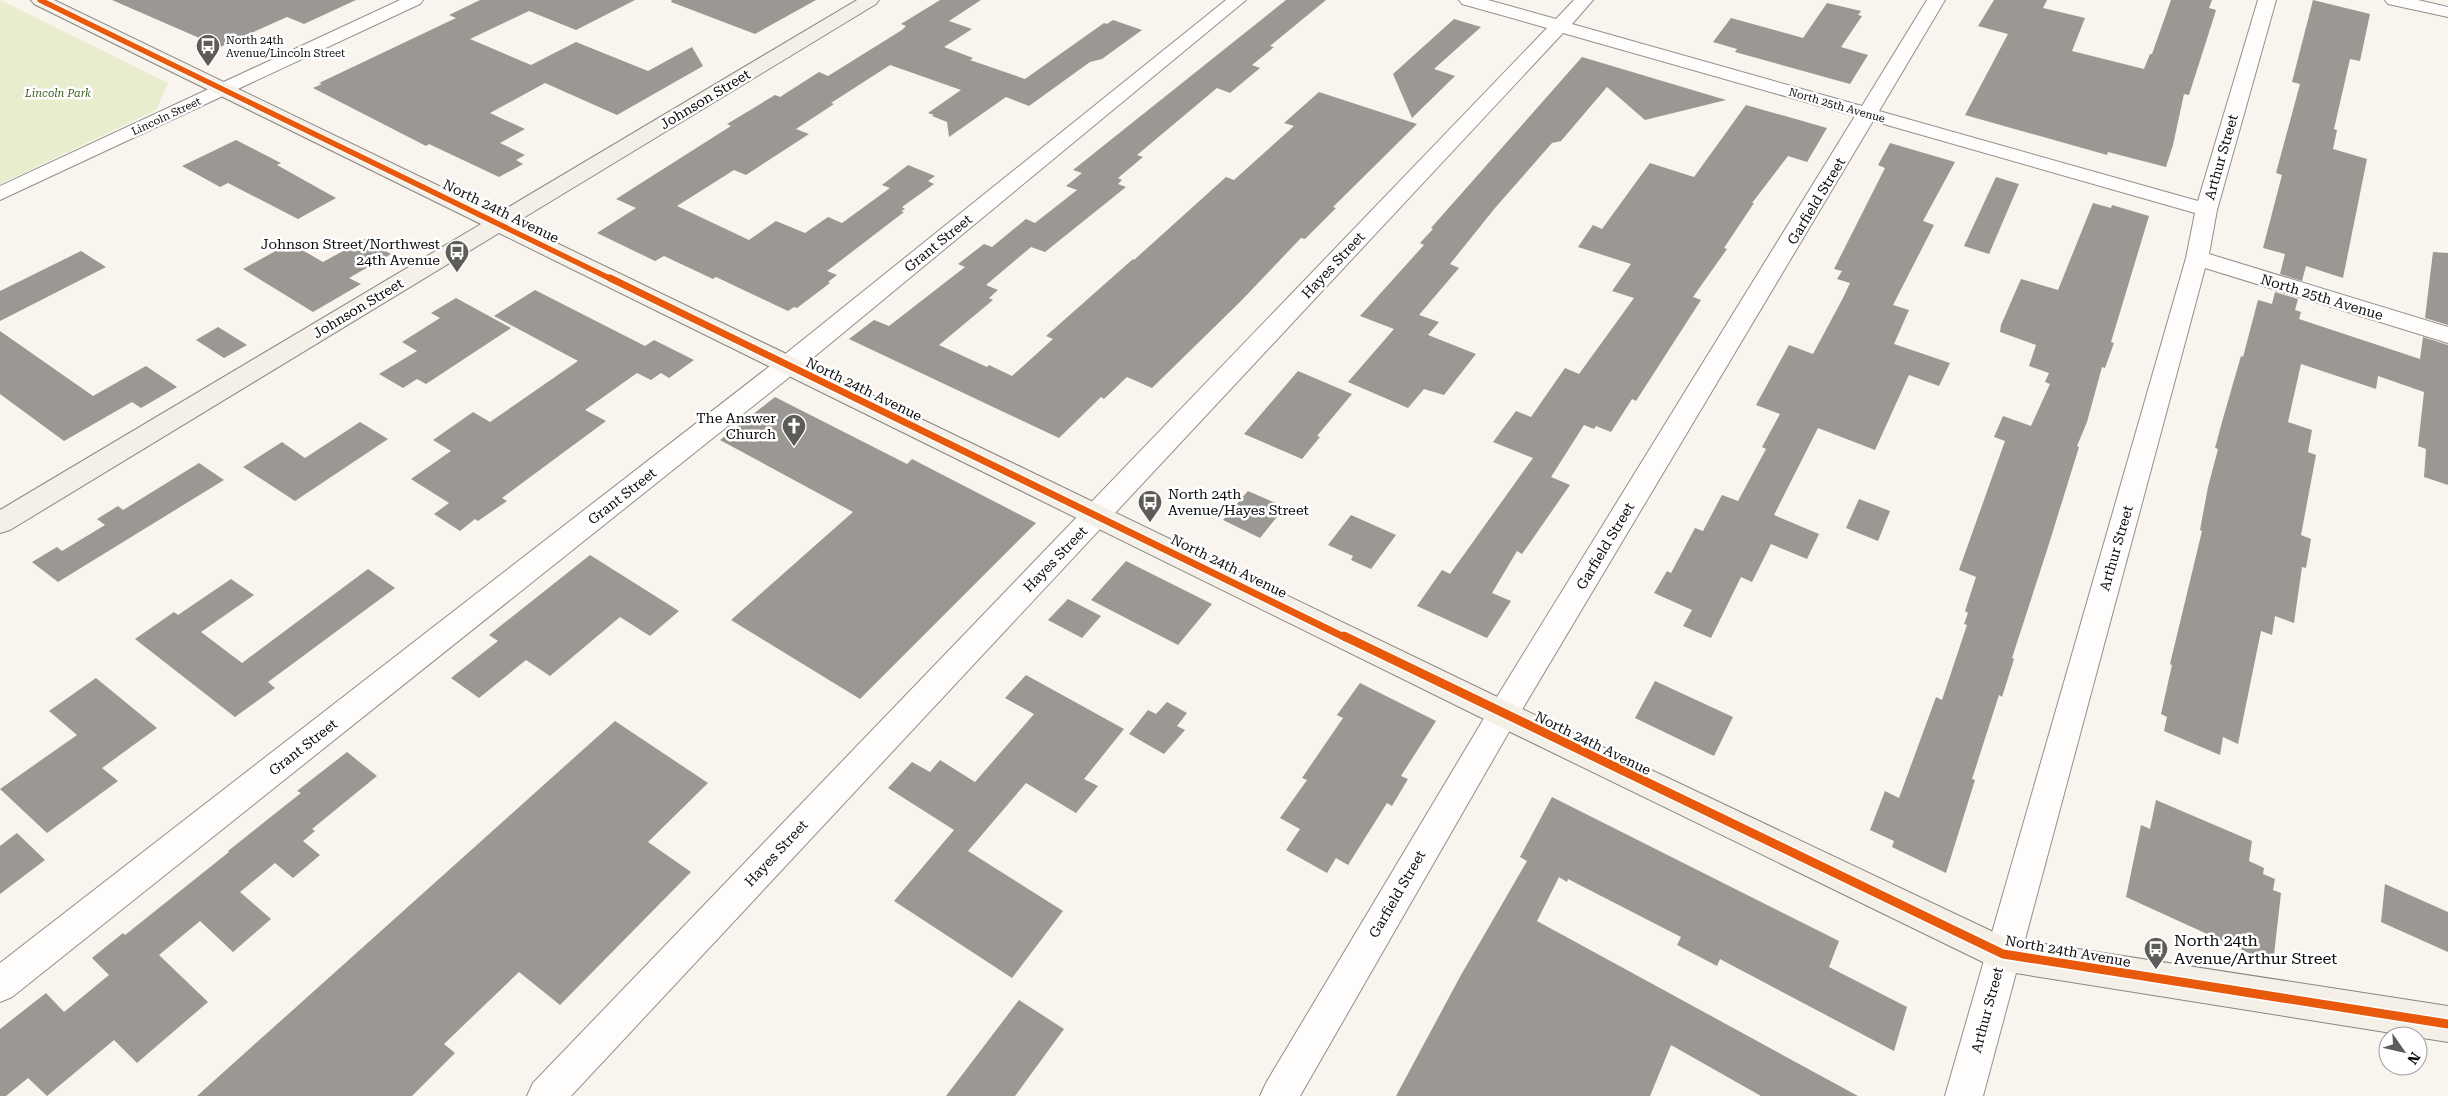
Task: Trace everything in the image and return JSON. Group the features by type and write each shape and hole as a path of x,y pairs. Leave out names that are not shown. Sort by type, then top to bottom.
{"street":[{"name":"North 24th Avenue","path":"40,0 1503,714 2003,954 2448,1024"},
{"name":"Lincoln Street","path":"0,194 414,0"},
{"name":"Johnson Street","path":"0,523 870,0"},
{"name":"Grant Street","path":"0,985 788,366 1237,0"},
{"name":"North 25th Avenue","path":"1468,0 2206,210"},
{"name":"Hayes Street","path":"546,1096 1584,0"},
{"name":"Garfield Street","path":"1280,1096 1503,714 1936,0"},
{"name":"Arthur Street","path":"1964,1096 2197,258 2206,210 2267,0"},
{"path":"2394,0 2448,12"},
{"name":"North 25th Avenue","path":"2197,258 2448,335"}],"green space":[{"name":"Lincoln Park","path":"0,0 168,83 156,110 0,184"}],"building":[{"path":"112,0 356,0 304,24 287,17 220,47"},
{"path":"480,0 635,0 576,30 529,11 470,39 531,65 576,42 648,71 692,47 703,66 617,115 545,83 490,113 525,129 500,143 525,155 516,160 523,164 499,177 429,144 426,146 313,88 322,84 319,83 456,18 449,15"},
{"path":"672,0 816,0 755,34 671,2"},
{"path":"940,0 981,0 949,21 972,29 944,47 973,58 970,60 1025,79 1104,23 1107,24 1113,20 1142,30 1102,59 1090,62 1029,106 1006,97 949,137 947,122 928,113 961,90 890,65 831,103 834,104 796,129 809,134 746,175 734,170 677,206 749,240 776,221 805,233 828,217 842,223 890,188 882,185 908,165 935,176 928,181 934,184 902,207 905,209 901,211 904,212 827,271 837,275 828,282 830,283 797,308 794,307 788,311 716,277 713,279 664,256 655,261 597,233 636,208 616,199 731,126 727,124 775,95 780,97 819,72 828,76 902,30 906,26 901,24"},
{"path":"1286,0 1326,0 1270,46 1274,47 1252,65 1260,68 1230,93 1217,88 1137,155 1143,157 1118,178 1122,180 1118,184 1126,187 1045,252 1031,247 986,285 998,290 989,298 993,300 939,345 1012,376 1053,339 1046,336 1226,177 1234,180 1294,126 1284,123 1319,92 1417,124 1333,207 1336,208 1305,239 1301,238 1240,302 1152,388 1127,377 1104,399 1101,397 1059,438 849,339 874,320 889,326 965,267 958,264 984,244 992,247 1026,219 1035,223 1077,190 1066,186 1082,173 1073,170"},
{"path":"1994,0 2047,0 2043,8 2085,18 2072,51 2144,69 2150,54 2152,54 2171,0 2212,0 2209,8 2216,10 2189,95 2184,94 2173,145 2166,167 2108,152 2107,155 1965,115 2008,34 1978,26"},
{"path":"2313,0 2370,14 2360,61 2350,59 2334,129 2337,130 2333,149 2367,159 2343,278 2306,266 2302,281 2280,274 2285,254 2263,248 2282,175 2276,173 2300,84 2292,82"},
{"path":"1827,3 1861,11 1858,15 1862,16 1841,47 1868,55 1850,84 1735,52 1737,49 1713,42 1731,18 1803,38"},
{"path":"1454,19 1481,27 1434,69 1455,76 1412,118 1393,74"},
{"path":"1582,57 1726,100 1645,120 1607,87 1561,141 1552,143 1495,208 1450,264 1459,268 1419,315 1439,322 1428,335 1476,354 1444,395 1424,389 1408,408 1348,382 1394,329 1360,316 1424,245 1420,243 1433,229 1431,228"},
{"path":"1746,105 1827,128 1807,162 1788,156 1752,203 1754,203 1724,248 1727,249 1693,297 1701,300 1636,401 1632,399 1611,432 1596,426 1594,429 1584,425 1551,477 1570,485 1522,554 1517,551 1492,593 1511,601 1487,638 1417,606 1442,570 1450,574 1533,458 1493,442 1516,411 1531,417 1565,368 1579,374 1634,298 1612,291 1631,264 1578,247 1593,225 1602,229 1650,163 1694,177"},
{"path":"236,140 281,163 277,165 336,198 298,219 228,183 220,187 182,166"},
{"path":"1890,143 1955,162 1923,221 1934,225 1893,305 1909,310 1894,344 1950,363 1939,386 1909,375 1875,450 1818,428 1774,515 1819,534 1807,559 1771,544 1752,582 1741,577 1711,638 1683,626 1692,610 1654,593 1667,571 1671,573 1695,528 1703,531 1722,495 1738,501 1766,449 1762,447 1780,414 1756,405 1789,345 1813,354 1843,298 1850,283 1837,279 1842,271 1834,269 1885,168 1878,165"},
{"path":"1996,177 2019,184 1989,254 1964,246"},
{"path":"2093,203 2111,208 2112,205 2149,216 2111,342 2114,343 2105,368 2102,367 2087,422 2077,446 2079,447 2012,658 2014,659 2002,697 1999,695 1972,779 1975,780 1946,873 1892,847 1894,841 1870,830 1885,791 1899,798 1936,697 1942,700 1967,625 1964,624 1968,613 1965,611 1976,577 1959,570 2005,441 1994,437 2003,416 2031,426 2050,384 2045,382 2049,373 2029,366 2036,345 2000,332 2001,325 2021,279 2058,290"},
{"path":"365,239 391,254 349,278 361,284 313,312 243,269 290,243 323,262"},
{"path":"81,251 106,267 0,321 0,291"},
{"path":"2433,252 2448,253 2448,325 2425,318"},
{"path":"535,290 645,346 654,340 694,360 669,378 661,373 651,380 637,373 585,410 606,421 502,498 507,501 478,521 475,519 460,531 434,514 449,503 411,479 451,451 433,440 473,412 490,422 578,361 494,316"},
{"path":"2275,292 2298,299 2295,310 2301,312 2299,319 2420,359 2423,337 2448,345 2448,485 2424,477 2426,449 2418,446 2424,392 2378,376 2376,389 2301,364 2288,422 2312,430 2308,452 2316,455 2301,535 2311,539 2306,568 2302,567 2294,623 2275,616 2272,635 2261,631 2238,744 2223,737 2220,755 2164,731 2167,717 2161,714 2172,665 2170,664 2202,531 2200,530 2208,487 2218,449 2215,448 2222,422 2241,356 2243,357 2258,300 2272,304"},
{"path":"456,298 511,328 426,384 417,379 403,388 379,374 417,351 402,342 440,318 431,313"},
{"path":"218,327 247,345 224,358 196,340"},
{"path":"0,331 93,396 146,366 177,387 141,408 132,402 64,441 0,394"},
{"path":"1298,371 1352,394 1317,436 1320,437 1302,459 1244,434"},
{"path":"775,397 907,464 912,459 1036,523 860,699 731,620 853,512 720,440"},
{"path":"360,422 388,439 295,501 243,467 282,442 305,458"},
{"path":"199,463 224,480 58,582 32,562 57,547 62,551 105,525 97,519 118,506 123,510"},
{"path":"1248,491 1285,507 1260,538 1223,520"},
{"path":"1859,499 1890,511 1878,541 1846,528"},
{"path":"1351,515 1396,535 1371,569 1351,560 1353,556 1328,545"},
{"path":"590,555 679,611 650,636 620,617 550,676 526,660 479,698 451,678 498,641 489,635"},
{"path":"1126,561 1212,604 1178,645 1091,600"},
{"path":"368,569 395,588 268,682 275,688 235,717 135,639 174,612 178,615 231,579 254,595 201,632 242,663"},
{"path":"1068,599 1101,616 1082,638 1048,620"},
{"path":"1026,675 1124,729 1084,779 1098,786 1076,813 1026,783 968,851 1063,911 1012,978 894,901 954,830 888,788 912,762 930,772 940,760 975,782 1034,714 1005,698"},
{"path":"96,678 157,728 102,768 118,781 47,833 0,789 77,735 49,711"},
{"path":"1655,681 1733,717 1714,756 1635,718"},
{"path":"1360,683 1436,721 1401,776 1408,779 1392,806 1387,803 1348,865 1336,858 1327,873 1286,850 1300,829 1280,818 1307,780 1302,778 1343,718 1337,715"},
{"path":"1167,702 1187,713 1177,726 1185,730 1164,754 1129,734 1148,710 1156,714"},
{"path":"615,721 708,783 648,842 691,872 560,1005 519,972 444,1044 455,1053 412,1096 197,1096"},
{"path":"347,752 377,776 312,829 315,831 303,841 320,855 293,878 275,863 240,892 271,919 233,952 200,921 159,955 208,1002 137,1063 114,1040 47,1096 28,1078 6,1096 0,1096 0,1029 46,993 64,1012 109,975 92,958 123,933 125,935 229,852 301,793 297,791"},
{"path":"1552,797 1839,941 1829,967 1907,1007 1894,1051 1720,959 1717,966 1677,945 1681,937 1568,879 1567,882 1559,877 1537,921 1858,1096 1761,1096 1671,1045 1650,1096 1396,1096 1461,975 1527,861 1520,857"},
{"path":"2156,800 2252,841 2249,861 2264,868 2263,874 2275,879 2273,890 2281,893 2273,964 2126,897 2141,825 2150,829"},
{"path":"17,833 45,860 0,894 0,846"},
{"path":"2385,884 2448,912 2448,952 2381,922"},
{"path":"1019,1000 1064,1029 1015,1096 946,1096"}],"cycle path":[{"path":"40,0 1503,714 2003,954 2448,1024"}],"place":[{"name":"North 24th Avenue/Lincoln Street","path":"208,67"},
{"name":"Johnson Street/Northwest 24th Avenue","path":"457,273"},
{"name":"The Answer Church","path":"794,447"},
{"name":"North 24th Avenue/Hayes Street","path":"1150,523"},
{"name":"North 24th Avenue/Arthur Street","path":"2156,970"}]}
